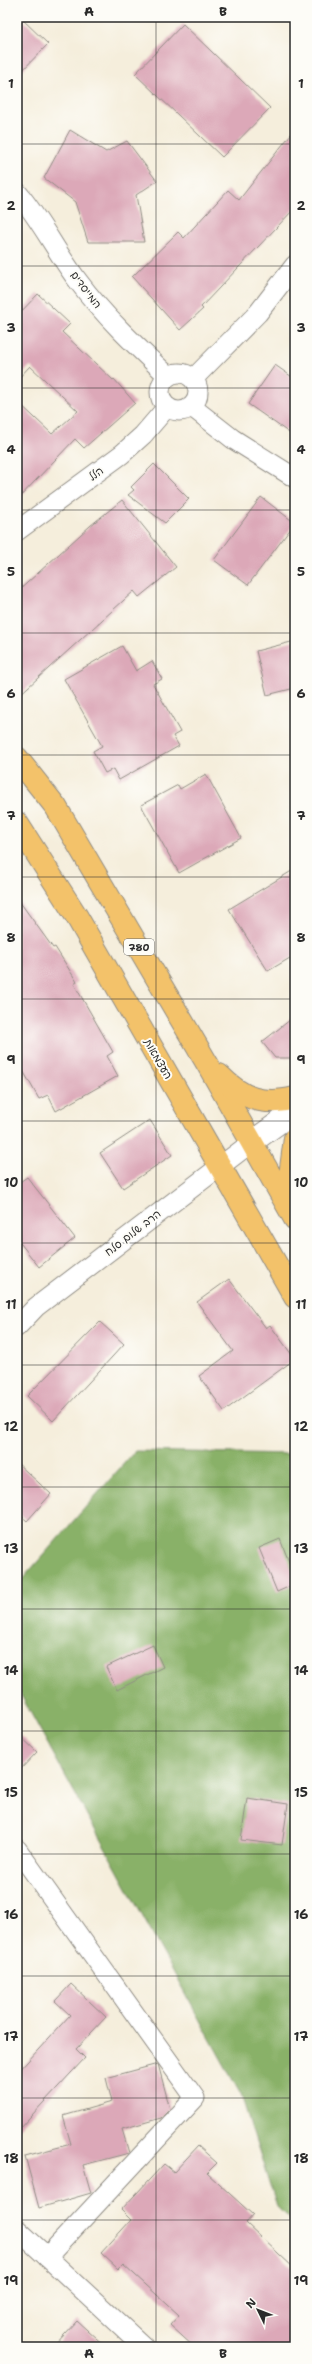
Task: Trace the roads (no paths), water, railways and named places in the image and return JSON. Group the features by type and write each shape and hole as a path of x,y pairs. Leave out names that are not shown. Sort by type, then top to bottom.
{"main road":[{"name":"780","path":"17,758 56,807 208,1064 294,1216"},
{"name":"העצמאות","path":"17,823 77,917 295,1297"},
{"path":"208,1064 227,1083 256,1100 267,1103 295,1098"},
{"path":"294,1216 290,1176 295,1138"}],"street":[{"name":"המייסדים","path":"17,192 32,210 77,280 102,311 168,376"},
{"path":"193,379 258,313 295,265"},
{"path":"184,373 193,379 198,393 192,407 182,412 167,407 160,398 160,392 164,380 168,376 184,373"},
{"name":"הלל","path":"17,531 122,454 143,435 167,407"},
{"path":"192,407 233,439 295,478"},
{"path":"252,1142 295,1111"},
{"name":"הרב שלום סלח","path":"21,1315 252,1142"},
{"path":"17,1849 195,2098 47,2257"},
{"path":"17,2229 144,2347"}]}
